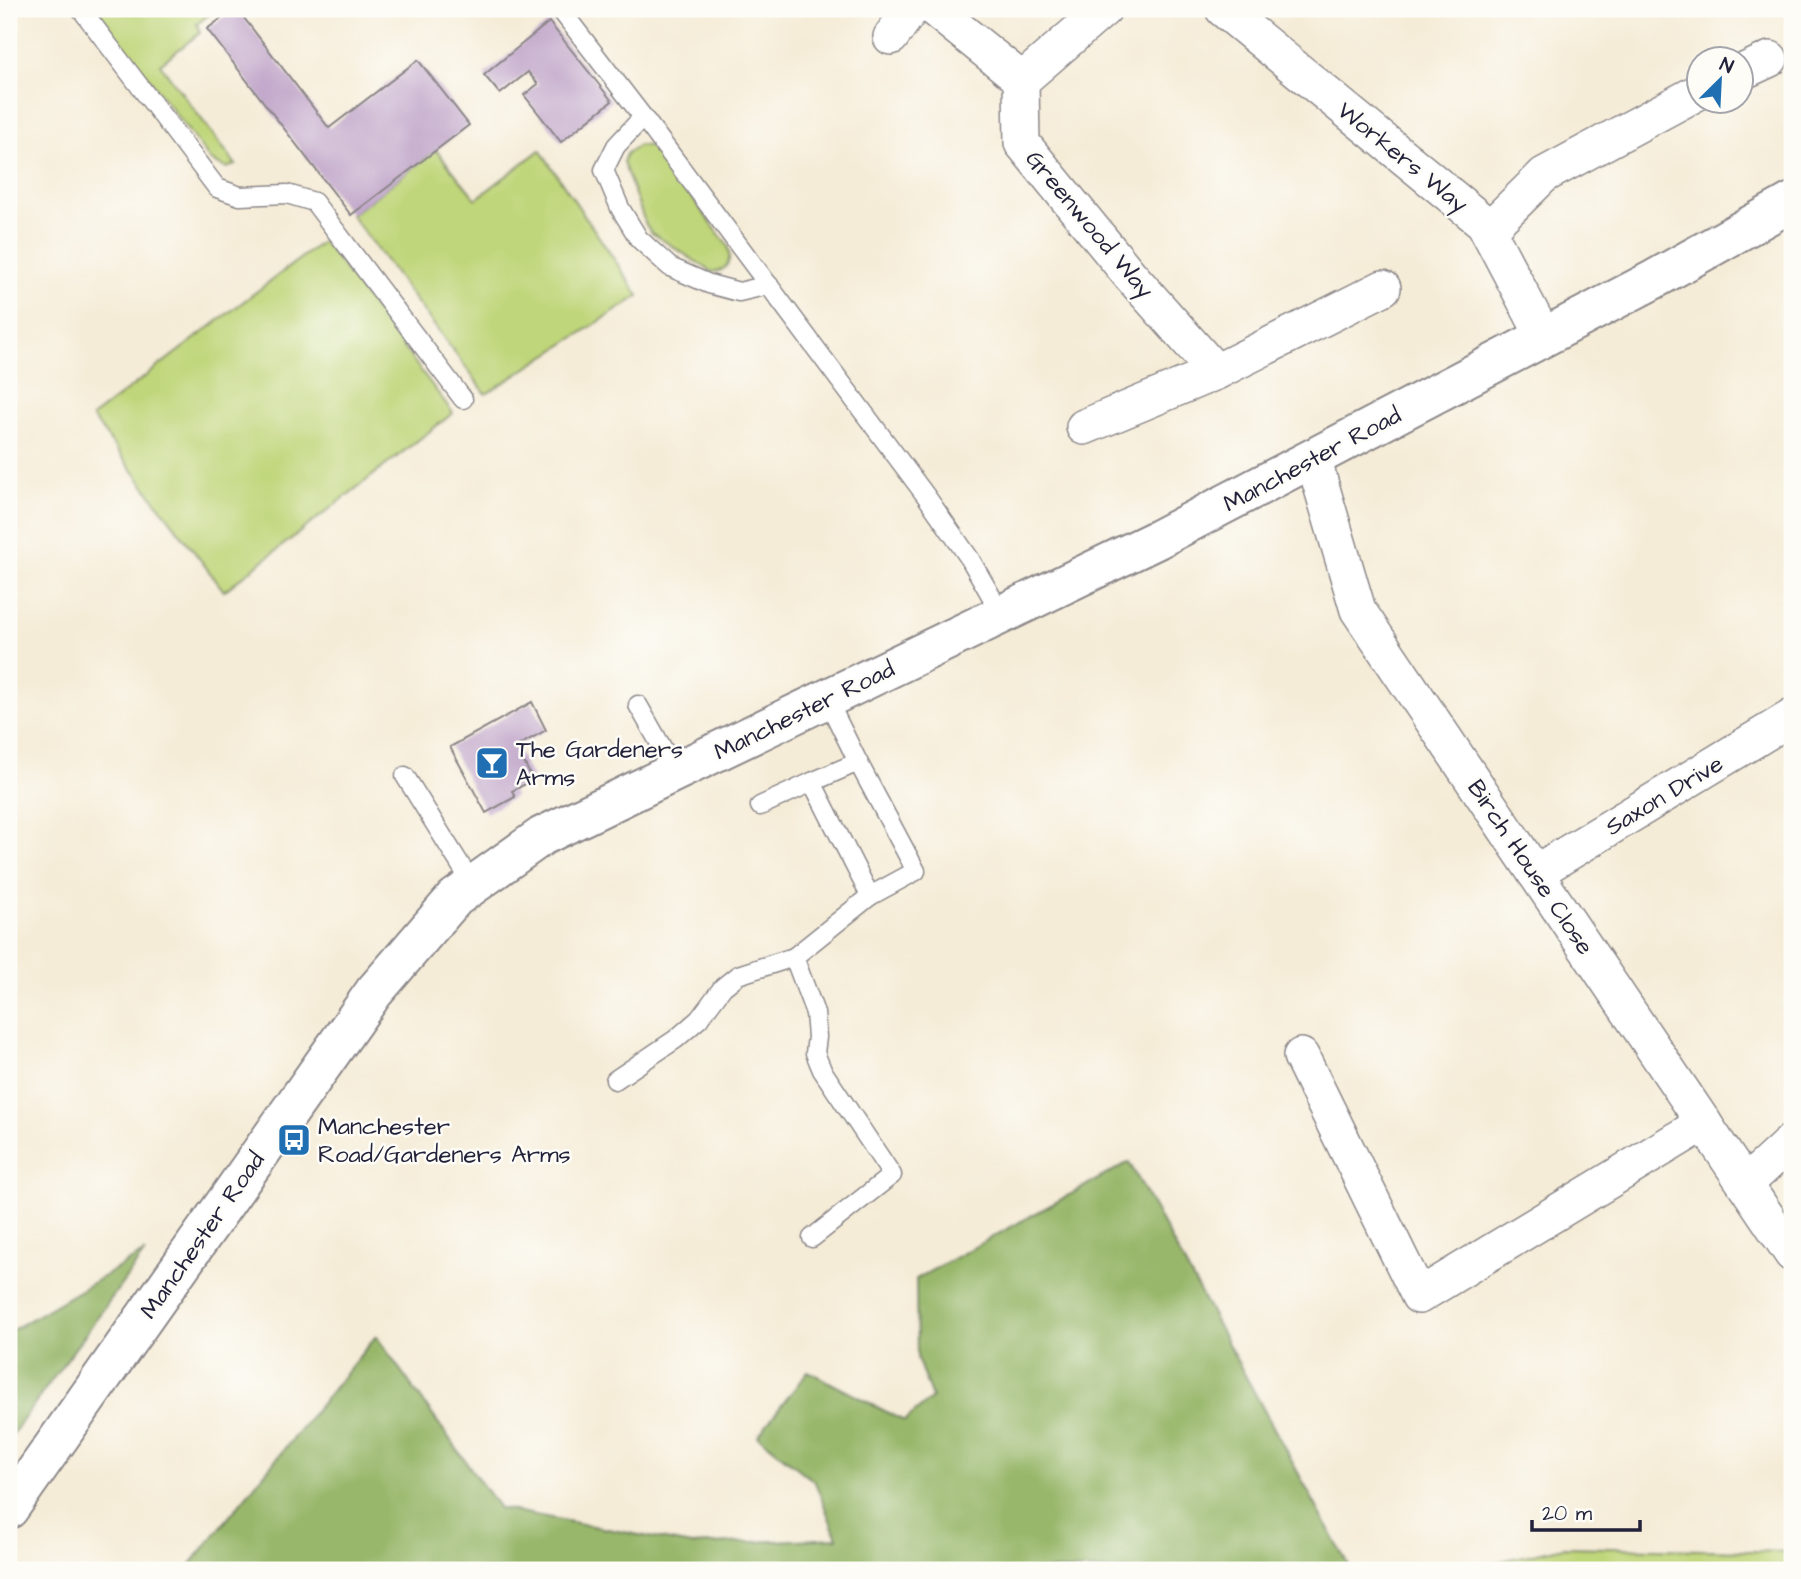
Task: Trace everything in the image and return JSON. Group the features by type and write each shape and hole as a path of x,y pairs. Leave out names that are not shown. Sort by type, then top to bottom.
{"main road":[{"name":"Manchester Road","path":"9,1509 374,992 455,898 542,836 1158,539 1653,280 1792,202"}],"street":[{"path":"891,37 911,9"},
{"path":"934,9 1022,80 1104,9"},
{"name":"Workers Way","path":"1223,9 1485,223 1544,337"},
{"name":"Greenwood Way","path":"1022,80 1022,144 1129,274 1216,372"},
{"path":"1488,230 1544,174 1686,98"},
{"path":"1084,427 1216,372 1383,288"},
{"name":"Birch House Close","path":"1313,458 1358,610 1792,1254"},
{"name":"Saxon Drive","path":"1535,873 1792,717"},
{"path":"1301,1056 1419,1296 1704,1124"},
{"path":"1745,1184 1792,1141"}],"lane":[{"path":"81,9 217,188 240,196 287,194 314,202 463,398"},
{"path":"560,9 926,496 971,559 1002,615"},
{"path":"643,117 616,146 604,170 620,208 639,239 670,267 709,284 739,292 769,285"},
{"path":"615,1080 676,1039 699,1019 723,987 738,975 794,957 870,896 916,871 827,699"},
{"path":"638,705 676,772"},
{"path":"760,806 858,762"},
{"path":"405,776 473,885"},
{"path":"812,782 870,896"},
{"path":"794,957 815,1013 816,1053 822,1070 892,1175 812,1238"}],"green space":[{"path":"99,9 216,9 197,24 200,33 160,64 236,165 226,168 211,161 100,14"},
{"path":"639,145 649,146 657,151 728,246 729,261 722,270 712,272 652,233 646,225 623,162 626,154"},
{"path":"436,150 476,199 540,150 639,296 486,394 351,215"},
{"path":"323,241 453,413 224,591 92,417"},
{"path":"1129,1162 1351,1570 186,1570 376,1336 499,1508 691,1545 837,1538 815,1482 758,1436 808,1371 904,1421 932,1398 917,1358 916,1279"},
{"path":"145,1252 9,1439 9,1332"},
{"path":"1564,1547 1792,1552 1792,1570 1461,1570"}],"building":[{"path":"237,9 329,128 418,60 469,125 351,215 207,29"},
{"path":"549,22 612,101 561,142 524,95 538,84 528,72 500,94 484,75"},
{"name":"The Gardeners Arms","path":"532,702 546,730 516,747 533,780 512,791 515,797 486,813 450,747"}],"place":[{"name":"The Gardeners Arms","path":"492,763"},
{"name":"Manchester Road/Gardeners Arms","path":"294,1140"}]}
